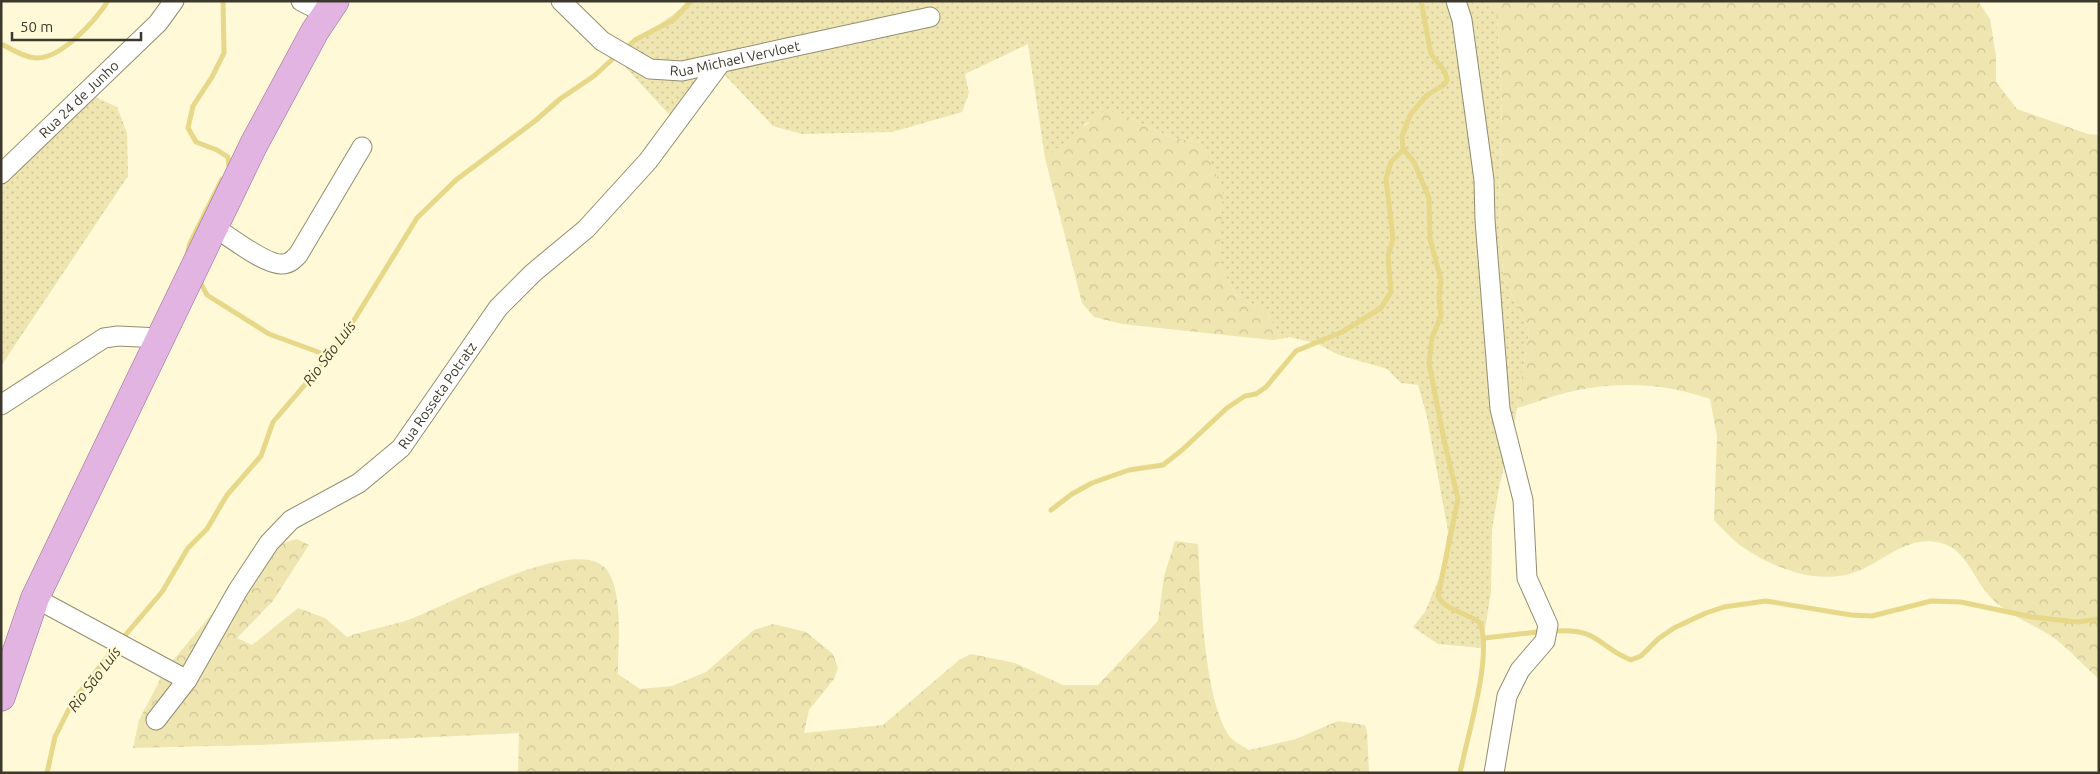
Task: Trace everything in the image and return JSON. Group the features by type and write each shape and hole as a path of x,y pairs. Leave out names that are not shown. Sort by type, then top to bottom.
{"main road":[{"path":"1,697 34,598 254,144 330,8"}],"street":[{"name":"Rua 24 de Junho","path":"1,174 158,23 174,1"},
{"path":"301,1 330,8"},
{"name":"Rua Michael Vervloet","path":"561,1 602,41 650,69 682,71 930,17"},
{"path":"1456,1 1462,20 1484,180 1485,220 1500,409 1523,500 1527,578 1548,625 1545,640 1520,670 1506,696 1494,773"},
{"name":"Rua Rosseta Potratz","path":"156,720 187,680 238,590 269,543 291,520 359,483 400,448 498,308 586,229 648,161 720,64"},
{"path":"214,227 266,260 280,265 289,263 298,255 362,147"},
{"path":"1,405 104,338 118,336 160,338"},
{"path":"34,598 187,680"}],"green space":[{"path":"691,1 1489,1 1497,18 1502,95 1499,206 1503,275 1529,332 1514,427 1499,487 1492,530 1491,592 1482,648 1438,644 1413,627 1425,612 1441,573 1448,531 1427,417 1418,385 1401,383 1387,369 1339,355 1316,343 1289,337 1281,339 1267,312 1236,295 1219,264 1219,233 1201,142 1172,138 1118,112 1086,123 1078,134 1045,158 1028,44 965,74 969,93 962,112 892,132 802,134 773,126 722,72 676,122 616,57"},
{"path":"1489,1 1978,1 1990,19 1996,56 1996,82 2017,109 2088,134 2099,135 2099,679 2054,638 2001,607 1981,586 1962,556 1949,546 1941,543 1930,541 1911,544 1865,568 1850,574 1834,577 1819,577 1787,570 1772,564 1740,545 1714,520 1717,436 1710,399 1659,387 1625,385 1573,391 1517,408 1529,332 1503,275 1499,206 1502,95 1497,18"},
{"path":"82,91 117,107 127,133 128,176 1,366 1,177"},
{"path":"1102,112 1118,112 1172,138 1201,142 1223,190 1219,264 1236,295 1267,312 1281,339 1272,340 1122,324 1094,317 1082,303 1045,158"},
{"path":"297,539 309,545 273,601 237,638 252,645 298,608 325,618 347,637 405,621 478,589 543,565 572,560 594,561 609,573 616,595 619,622 618,674 640,689 672,686 706,672 754,630 773,624 806,632 833,654 838,668 834,679 809,710 804,733 883,725 959,660 971,654 1015,663 1063,685 1098,685 1158,621 1164,576 1175,541 1198,544 1202,616 1209,672 1221,720 1230,737 1249,750 1296,739 1338,721 1365,725 1369,773 518,773 519,733 259,745 133,748 139,720 165,670 246,573 283,543"}],"waterway":[{"path":"1,44 28,57 37,58 57,52 77,37 108,1"},
{"path":"223,1 224,53 212,77 193,106 188,128 196,142 217,150 228,157 229,167"},
{"name":"Rio São Luís","path":"624,50 635,40 673,20 691,1"},
{"path":"1421,1 1431,54 1445,72 1447,80 1445,84 1426,96 1410,115 1402,136 1403,149 1414,162 1429,198 1430,239 1441,280 1439,297 1441,316 1432,338 1429,363 1458,499 1438,596 1446,605 1480,623 1483,637 1483,655 1478,696 1460,773"},
{"name":"Rio São Luís","path":"122,639 162,592 188,548 207,529 227,495 261,456 273,422 338,346 417,218 456,180 535,121 560,99 594,76 617,55"},
{"path":"1051,510 1072,494 1092,483 1129,470 1163,465 1227,408 1245,396 1256,394 1266,387 1296,351 1342,332 1381,308 1391,292 1388,256 1393,239 1386,179 1391,162 1404,149"},
{"path":"187,255 190,243 222,179"},
{"path":"199,280 207,295 269,334 329,356"},
{"path":"1556,631 1581,632 1590,635 1611,650 1631,660 1641,656 1658,639 1674,628 1706,613 1724,607 1766,601 1851,615 1872,616 1931,601 1961,602 2032,617 2077,622 2099,619"},
{"path":"1485,638 1537,632"},
{"name":"Rio São Luís","path":"47,773 55,737 73,701 116,646"}]}
